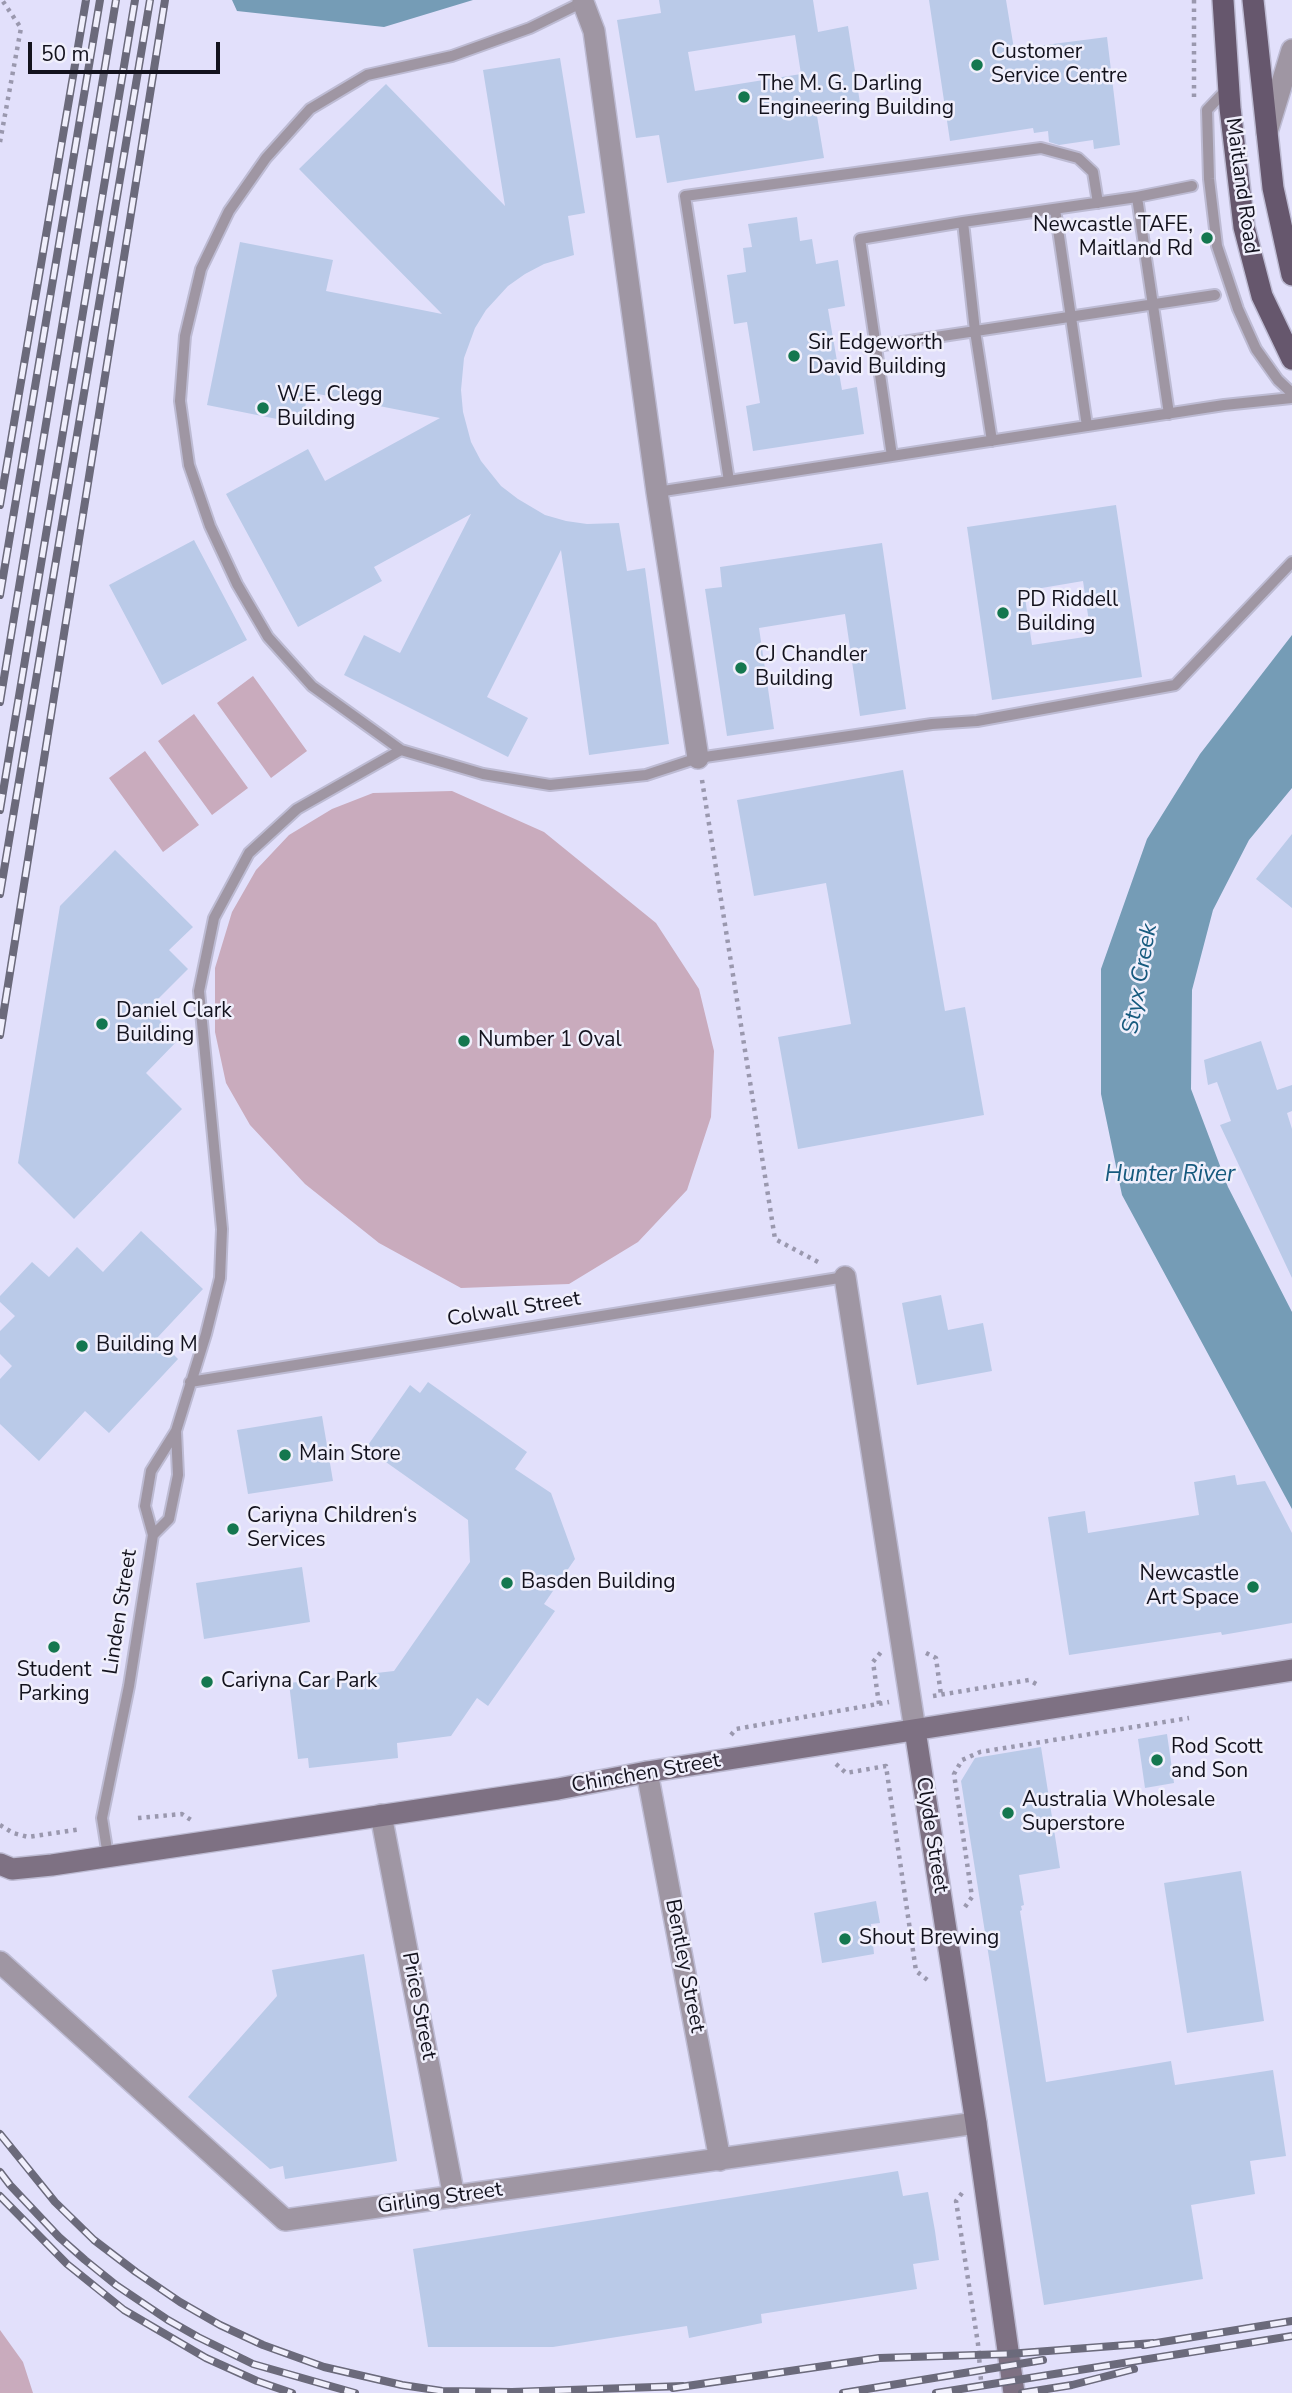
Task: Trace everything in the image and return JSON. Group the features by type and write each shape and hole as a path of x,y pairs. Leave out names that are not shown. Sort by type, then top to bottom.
{"main road":[{"name":"Maitland Road","path":"1223,0 1228,88 1242,216 1254,271 1269,314 1292,359"},
{"name":"Maitland Road","path":"1253,0 1277,214 1292,275"}],"street":[{"path":"585,1 594,31 657,492 698,758"},
{"path":"1267,133 1292,50"},
{"name":"Clyde Street","path":"845,1277 976,2123 1014,2393"},
{"name":"Chinchen Street","path":"0,1864 12,1869 558,1790 648,1773 1292,1671"},
{"name":"Bentley Street","path":"648,1773 720,2160"},
{"name":"Price Street","path":"381,1815 454,2197"},
{"name":"Girling Street","path":"0,1962 285,2220 976,2123"}],"lane":[{"path":"585,1 530,27 452,55 367,75 310,109 266,158 229,211 201,269 185,336 180,401 189,466 210,526 237,584 268,637 312,686 401,750 483,774 550,785 646,775 698,758 932,724 977,721 1175,685 1292,562"},
{"name":"Maitland Road","path":"1228,88 1207,110 1209,179 1217,247 1238,309 1256,349 1292,396"},
{"path":"729,481 685,196 1041,148 1078,158 1093,172 1098,202"},
{"path":"892,456 860,239 1137,197 1192,186"},
{"path":"1137,197 1169,414"},
{"path":"1055,209 1087,426"},
{"path":"963,222 975,331 992,441"},
{"path":"876,346 1215,295"},
{"path":"657,492 1292,396"},
{"name":"Linden Street","path":"108,1856 102,1818 129,1686 153,1535 145,1506 151,1471 176,1431 220,1278 222,1228 199,991 214,918 249,853 297,809 401,750"},
{"name":"Colwall Street","path":"190,1382 845,1277"},
{"path":"153,1535 169,1519 178,1475 176,1431"}],"path":[{"path":"0,142 21,28 2,0"},
{"path":"1194,50 1204,56"},
{"path":"698,758 775,1239 845,1277"},
{"path":"936,1658 941,1695 1029,1680"},
{"path":"736,1729 878,1704 873,1662"},
{"path":"972,1897 954,1774 962,1760 980,1752 1189,1718"},
{"path":"846,1773 886,1766 916,1971"},
{"path":"138,1818 182,1814"},
{"path":"0,1825 13,1833 28,1837 81,1829"},
{"path":"956,2201 978,2344 982,2393"}],"shaded area":[{"path":"253,676 307,751 271,778 217,703"},
{"path":"194,714 248,788 212,815 158,741"},
{"path":"145,751 199,825 163,852 109,778"},
{"name":"Number 1 Oval","path":"452,791 544,832 656,923 699,989 714,1051 711,1117 687,1190 638,1242 569,1284 461,1288 379,1243 305,1184 250,1125 226,1083 215,1032 215,968 232,912 256,870 289,835 332,809 373,793"},
{"path":"0,2330 23,2362 33,2393 0,2393"}],"water":[{"path":"232,0 473,0 384,27 237,11"},
{"name":"Hunter River","path":"1292,635 1292,788 1249,840 1213,910 1192,990 1191,1089 1228,1187 1292,1312 1292,1509 1122,1195 1101,1094 1101,969 1147,839 1200,754"}],"building":[{"name":"The M. G. Darling Engineering Building","path":"659,0 813,0 818,32 848,26 860,103 816,110 824,158 667,183 659,135 636,138 617,20 661,13","holes":["795,35 801,74 695,91 688,52"]},
{"path":"929,0 1006,0 1014,49 1107,37 1120,145 1094,149 1093,140 1059,145 1049,142 1048,131 1034,133 1033,128 950,141"},
{"name":"W.E. Clegg Building","path":"560,58 585,213 568,216 574,255 544,264 525,274 508,286 486,310 475,328 464,358 461,390 463,412 471,442 481,461 501,486 518,499 545,515 566,521 587,524 619,523 627,571 645,568 669,744 589,755 561,550 487,697 528,718 508,757 344,675 364,635 400,653 471,514 374,567 382,581 298,627 226,494 308,449 325,481 440,418 308,392 302,424 207,405 240,242 333,260 326,291 442,314 299,169 386,84 505,206 483,70"},
{"name":"Sir Edgeworth David Building","path":"797,217 800,241 812,239 816,264 838,260 845,306 828,309 842,390 857,387 864,434 753,451 746,406 760,403 747,322 734,324 727,275 746,272 743,248 752,247 748,224"},
{"name":"PD Riddell Building","path":"1116,505 1142,677 992,700 967,527","holes":["1083,581 1091,636 1032,645 1024,591"]},
{"path":"194,540 247,640 162,685 109,585"},
{"name":"CJ Chandler Building","path":"882,543 906,709 860,716 845,614 759,628 774,729 727,736 705,589 722,587 720,567"},
{"path":"903,770 945,1011 965,1007 984,1115 798,1149 778,1037 851,1024 826,883 754,896 737,800"},
{"path":"1292,834 1292,908 1256,879"},
{"name":"Daniel Clark Building","path":"115,850 193,927 169,950 188,969 148,1009 179,1039 146,1073 182,1109 74,1219 18,1163 60,906"},
{"path":"1261,1041 1277,1090 1292,1085 1292,1111 1287,1113 1292,1129 1292,1278 1220,1125 1231,1121 1217,1082 1208,1085 1204,1060"},
{"name":"Building M","path":"141,1231 203,1289 157,1338 178,1359 109,1433 85,1411 39,1461 0,1424 0,1379 12,1366 0,1354 0,1331 15,1316 0,1302 0,1296 32,1262 49,1277 77,1247 103,1272"},
{"path":"941,1295 948,1330 983,1323 992,1371 917,1385 902,1303"},
{"name":"Basden Building","path":"428,1382 527,1452 515,1469 551,1493 575,1559 544,1604 555,1611 488,1706 477,1698 451,1736 397,1743 398,1758 309,1768 308,1758 298,1759 289,1683 394,1671 470,1562 468,1520 366,1448 410,1385 420,1393"},
{"name":"Main Store","path":"322,1416 333,1481 248,1494 237,1430"},
{"path":"1235,1475 1237,1485 1265,1481 1292,1533 1292,1623 1069,1655 1048,1517 1085,1511 1088,1533 1199,1515 1194,1482"},
{"path":"302,1567 310,1622 204,1639 196,1583"},
{"path":"1167,1734 1174,1783 1145,1788 1138,1739"},
{"path":"1041,1747 1060,1868 1019,1875 1024,1905 1020,1911 1046,2082 1171,2061 1175,2085 1273,2070 1286,2156 1250,2161 1255,2194 1191,2205 1203,2279 1044,2305 961,1781 975,1758"},
{"path":"1241,1871 1264,2021 1187,2033 1164,1883"},
{"name":"Shout Brewing","path":"876,1901 880,1923 871,1924 874,1954 822,1963 814,1913"},
{"path":"364,1954 397,2161 285,2179 283,2166 270,2169 188,2097 277,1996 272,1970"},
{"path":"898,2171 903,2196 928,2192 935,2231 939,2260 913,2264 917,2289 761,2314 762,2323 689,2338 687,2326 553,2347 428,2347 413,2249"}],"railway":[{"path":"0,505 86,0"},
{"path":"0,595 100,0"},
{"path":"0,702 116,0"},
{"path":"0,810 135,0"},
{"path":"0,894 150,0"},
{"path":"0,1035 165,0"},
{"path":"0,2134 55,2202 94,2240 180,2302 263,2345 324,2367 442,2391 512,2392 683,2386"},
{"path":"0,2172 59,2237 85,2260 168,2320 253,2364 355,2393"},
{"path":"0,2196 67,2264 124,2310 206,2358 292,2393"},
{"path":"1144,2345 1292,2321"},
{"path":"936,2393 1292,2336"},
{"path":"673,2388 879,2358 1008,2354 1153,2343"},
{"path":"843,2393 1043,2360"},
{"path":"1022,2393 1072,2385 1134,2369"}],"place":[{"name":"Customer Service Centre","path":"977,65"},
{"name":"The M. G. Darling Engineering Building","path":"744,97"},
{"name":"Newcastle TAFE, Maitland Rd","path":"1207,238"},
{"name":"Sir Edgeworth David Building","path":"794,356"},
{"name":"W.E. Clegg Building","path":"263,408"},
{"name":"PD Riddell Building","path":"1003,613"},
{"name":"CJ Chandler Building","path":"741,668"},
{"name":"Daniel Clark Building","path":"102,1024"},
{"name":"Number 1 Oval","path":"464,1041"},
{"name":"Building M","path":"82,1346"},
{"name":"Main Store","path":"285,1455"},
{"name":"Cariyna Children‘s Services","path":"233,1529"},
{"name":"Basden Building","path":"507,1583"},
{"name":"Newcastle Art Space","path":"1253,1587"},
{"name":"Student Parking","path":"54,1647"},
{"name":"Cariyna Car Park","path":"207,1682"},
{"name":"Rod Scott and Son","path":"1157,1760"},
{"name":"Australia Wholesale Superstore","path":"1008,1813"},
{"name":"Shout Brewing","path":"845,1939"}],"water label":[{"name":"Styx Creek","path":"1141,979"}]}
